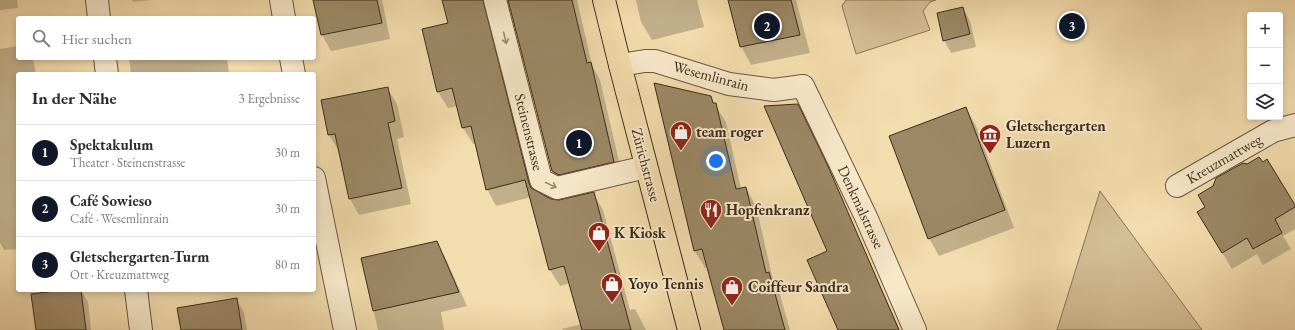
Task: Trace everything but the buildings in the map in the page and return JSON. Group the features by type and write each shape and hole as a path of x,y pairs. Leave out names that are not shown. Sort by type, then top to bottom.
{"main road":[{"name":"Zürichstrasse","path":"604,0 689,330"}],"street":[{"path":"97,0 99,16"},
{"path":"281,0 284,16"},
{"name":"Steinenstrasse","path":"495,0 541,180 557,188 646,167"},
{"path":"105,60 107,72"},
{"path":"291,60 294,72"},
{"name":"Wesemlinrain","path":"620,66 645,61 655,61 729,84 774,90 803,86"},
{"name":"Denkmalstrasse","path":"803,86 866,216 915,330"},
{"name":"Kreuzmattweg","path":"1177,186 1273,131 1295,125"},
{"path":"316,188 345,330"},
{"path":"136,292 141,330"}],"shaded area":[{"path":"846,0 936,0 930,2 923,11 930,30 856,54 842,6"},
{"path":"1100,191 1202,330 1057,330"}],"place":[{"name":"Café Sowieso","path":"767,26"},
{"name":"Gletschergarten-Turm","path":"1072,26"},
{"name":"Spektakulum","path":"579,143"},
{"name":"team roger","path":"681,152"},
{"name":"Gletschergarten Luzern","path":"990,154"},
{"name":"Hopfenkranz","path":"711,230"},
{"name":"K Kiosk","path":"599,252"},
{"name":"Yoyo Tennis","path":"612,304"},
{"name":"Coiffeur Sandra","path":"732,306"}]}
